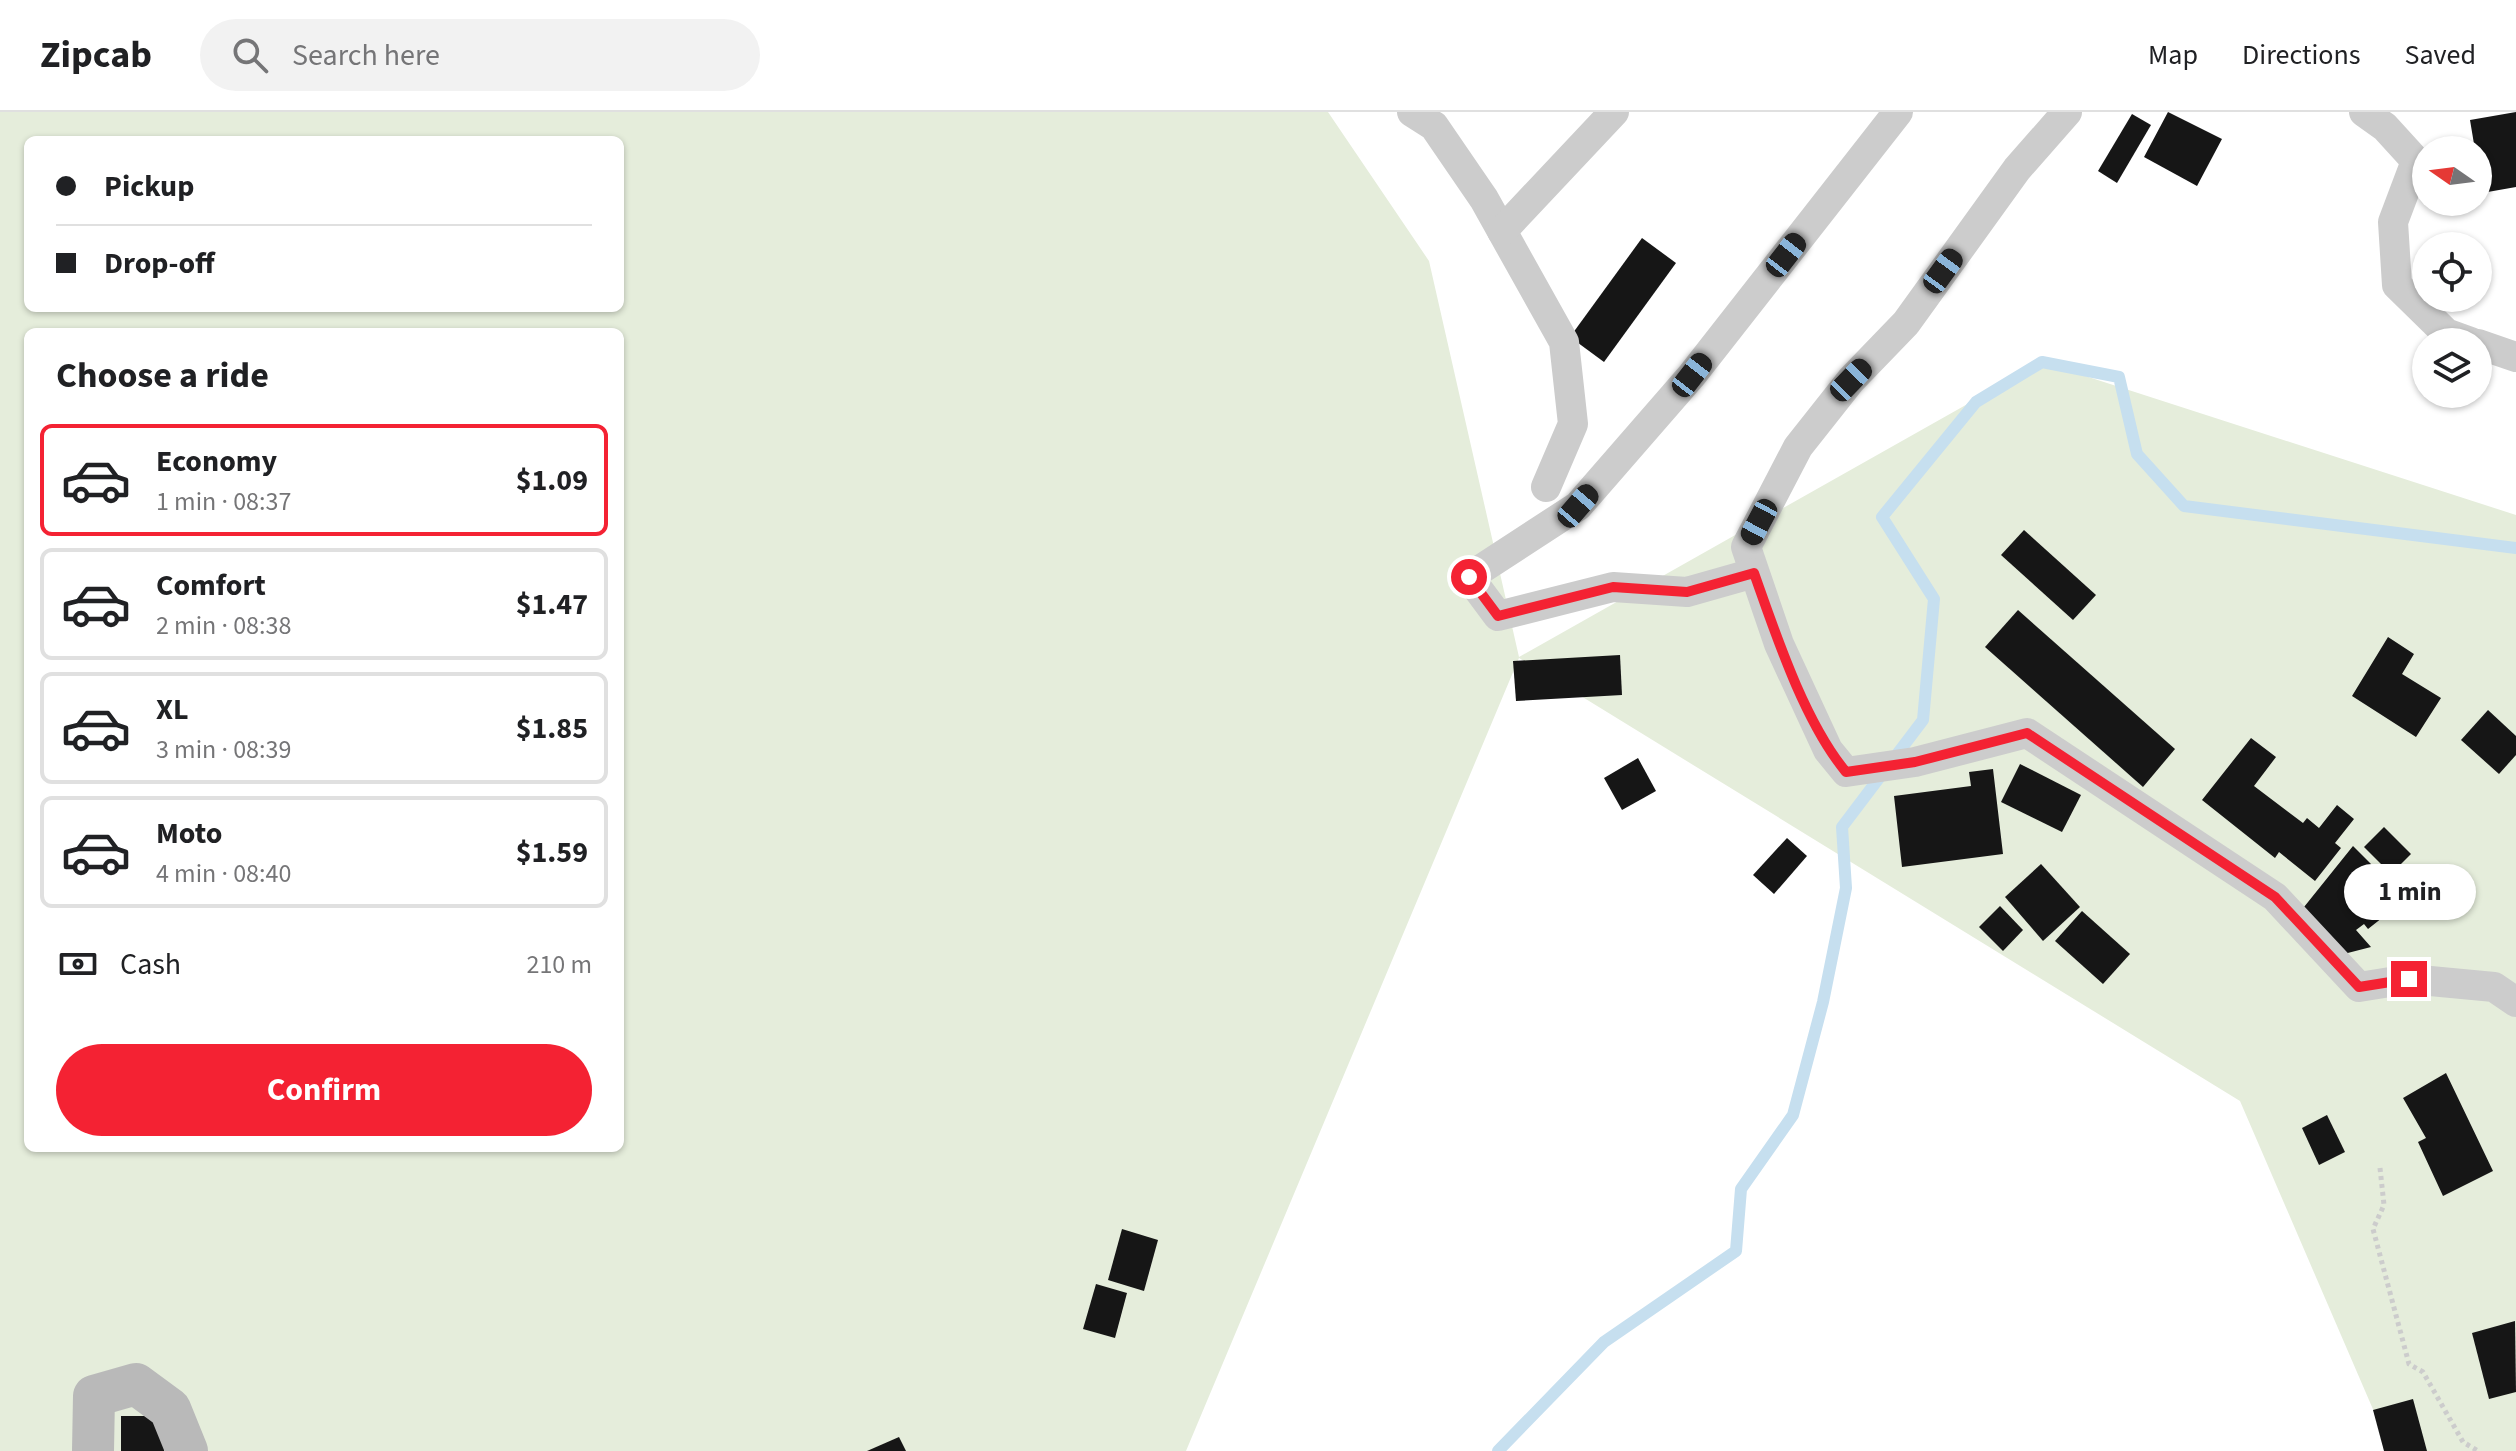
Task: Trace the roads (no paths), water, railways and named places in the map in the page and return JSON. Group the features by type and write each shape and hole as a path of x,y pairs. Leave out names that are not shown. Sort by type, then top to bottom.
{"street":[{"path":"1412,112 1434,126 1484,199 1564,342 1573,424 1546,487"},
{"path":"1502,231 1614,112"},
{"path":"1754,573 1687,592 1613,587 1498,616 1469,577 1578,506 1692,375 1898,112"},
{"path":"2067,112 2017,169 1906,323 1851,380 1798,447 1746,547 1779,644 1828,750 1846,772 1915,762 2027,733 2275,897 2359,987 2409,979 2466,984 2494,987 2516,1002"},
{"path":"2364,112 2385,127 2416,161 2393,222 2397,285 2441,328"},
{"path":"2492,349 2516,357"},
{"path":"93,1451 94,1396 136,1384 170,1409 187,1451"}],"waterway":[{"path":"1498,1451 1604,1342 1736,1251 1741,1189 1793,1115 1823,1002 1846,888 1842,827 1923,720 1934,599 1882,517 1976,402 2042,362 2119,377 2137,454 2184,506 2516,548"}]}
